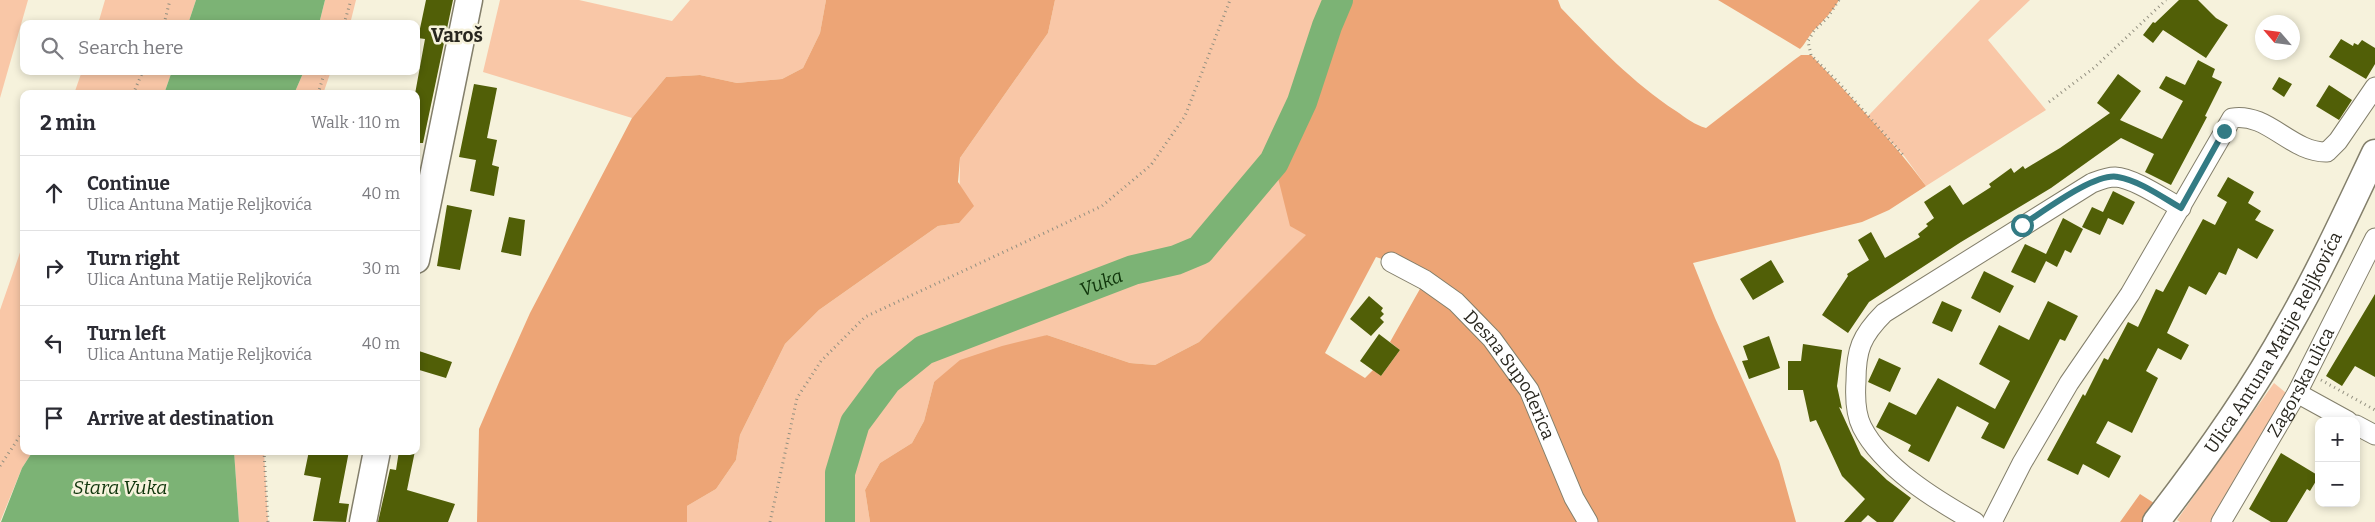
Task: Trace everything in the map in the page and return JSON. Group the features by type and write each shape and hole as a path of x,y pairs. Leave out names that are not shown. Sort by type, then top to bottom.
{"main road":[{"path":"420,240 469,0"},
{"name":"Ulica Antuna Matije Reljkovića","path":"2156,522 2228,424 2266,364 2314,278 2375,154"},
{"path":"363,522 376,455"}],"street":[{"path":"1992,522 2022,463 2069,384 2130,294 2232,118 2243,116 2253,119 2305,149 2327,152 2338,141 2375,88"},
{"path":"1975,522 1948,507 1880,454 1862,426 1855,402 1856,366 1859,346 1867,330 1884,314 2092,182 2106,177 2118,177 2146,188 2181,208"},
{"name":"Zagorska ulica","path":"2221,522 2297,393 2375,238"},
{"name":"Desna Supoderica","path":"1391,262 1425,280 1456,302 1492,339 1529,390 1571,491 1588,522"},
{"path":"2297,393 2341,417"},
{"path":"2360,427 2375,436"}],"path":[{"path":"165,20 170,0"},
{"path":"345,20 351,0"},
{"path":"770,522 797,398 821,360 865,317 1102,206 1151,165 1185,116 1230,0"},
{"path":"1839,0 1808,41 1810,55 1838,82 1905,157"},
{"path":"2049,102 2095,67 2166,0"},
{"path":"135,90 141,75"},
{"path":"319,90 325,75"},
{"path":"2320,380 2375,410"},
{"path":"0,466 20,436"},
{"path":"264,455 268,522"}],"shaded area":[{"path":"0,0 28,0 22,20 20,20 20,28 0,98"},
{"path":"105,0 196,0 189,20 99,20"},
{"path":"325,0 356,0 351,20 320,20"},
{"path":"500,0 579,0 672,21 690,0 826,0 820,33 803,68 782,79 737,83 700,75 666,77 632,118 483,72"},
{"path":"826,0 1055,0 1048,33 960,158 958,182 974,206 959,223 938,226 819,310 785,344 740,435 736,460 716,489 687,506 687,522 477,522 479,429 530,313 632,118 666,77 700,75 737,83 782,79 803,68 820,33"},
{"path":"1055,0 1338,0 1327,26 1302,102 1274,162 1307,235 1199,342 1155,365 1130,363 1047,335 934,382 924,421 912,443 880,463 865,490 870,522 687,522 687,506 716,489 736,460 740,435 785,344 819,310 938,226 959,223 960,158 1048,33"},
{"path":"1338,0 1558,0 1561,8 1630,76 1683,116 1706,128 1801,55 1811,55 1885,135 1926,186 1889,210 1862,222 1693,263 1715,318 1779,461 1796,522 870,522 865,490 880,463 912,443 924,421 934,382 960,360 1002,346 1047,335 1130,363 1155,365 1199,342 1306,235 1290,226 1274,162 1302,102 1327,26","holes":["1376,257 1391,262 1425,280 1390,342 1400,350 1381,376 1373,370 1365,378 1325,353"]},
{"path":"1718,0 1839,0 1800,49"},
{"path":"1980,0 2030,0 1988,40 2046,110 1926,186 1905,157 1868,116"},
{"path":"81,75 171,75 165,90 75,90"},
{"path":"302,75 330,75 324,90 296,90"},
{"path":"20,252 20,455 30,455 22,468 0,522 0,310"},
{"path":"2274,383 2290,396 2221,522 2180,522 2177,520"},
{"path":"234,455 264,455 268,522 239,522"},
{"path":"2140,494 2157,505 2145,522 2120,522"}],"water":[{"path":"196,0 325,0 320,20 189,20"},
{"path":"171,75 302,75 296,90 165,90"},
{"name":"Stara Vuka","path":"30,455 234,455 239,522 1,522 22,468"}],"building":[{"path":"426,0 453,0 423,143 420,143 420,90 416,90 420,75 425,39 420,38 420,28"},
{"path":"2179,0 2198,0 2216,18 2228,25 2206,58 2163,30 2153,43 2143,35 2153,22 2155,23"},
{"path":"2341,39 2353,46 2354,43 2358,45 2362,40 2375,48 2375,64 2366,79 2329,57"},
{"path":"2198,60 2215,69 2212,77 2222,82 2205,116 2207,117 2171,185 2145,172 2154,154 2121,138 2051,188 1961,242 1869,302 1848,333 1822,315 1848,276 1847,274 1869,260 1858,240 1871,232 1885,258 1920,237 1918,234 1934,218 1924,202 1950,185 1963,205 1991,187 1989,184 2011,168 2014,173 2023,166 2025,169 2060,148 2110,113 2097,103 2118,74 2141,91 2120,120 2162,139 2183,101 2159,88 2166,76 2185,85"},
{"path":"2279,77 2292,84 2284,97 2272,89"},
{"path":"474,84 497,88 487,138 497,140 492,165 499,167 494,196 470,191 476,160 459,157"},
{"path":"2329,85 2352,100 2339,120 2316,106"},
{"path":"2228,177 2254,192 2248,203 2261,211 2255,220 2274,230 2257,259 2238,248 2226,275 2219,272 2206,295 2189,286 2167,333 2189,345 2181,360 2158,348 2146,371 2158,378 2132,433 2108,421 2096,443 2121,456 2109,478 2083,464 2078,475 2047,460 2083,394 2085,396 2104,358 2108,360 2128,322 2138,327 2156,289 2163,292 2203,219 2215,225 2227,202 2217,196"},
{"path":"2113,191 2135,202 2123,225 2108,218 2100,235 2082,227 2092,207 2103,212"},
{"path":"447,205 472,210 460,270 437,266"},
{"path":"509,217 525,220 521,256 501,252"},
{"path":"2063,218 2083,229 2071,253 2065,250 2057,267 2046,261 2035,283 2011,272 2025,244 2046,254"},
{"path":"1771,260 1784,282 1753,300 1740,279"},
{"path":"1984,271 2014,286 2000,313 1971,298"},
{"path":"2375,294 2375,377 2355,366 2342,386 2326,376"},
{"path":"1369,296 1383,308 1381,311 1384,314 1380,318 1384,322 1371,336 1350,319"},
{"path":"1942,301 1962,310 1952,332 1932,323"},
{"path":"2048,301 2078,316 2065,341 2060,339 2004,449 1981,438 1989,423 1957,406 1929,462 1908,451 1911,445 1876,427 1889,402 1916,415 1938,378 1995,409 2010,381 1979,364 1999,325 2029,340"},
{"path":"1379,334 1400,350 1381,376 1360,361"},
{"path":"1769,336 1780,368 1749,379 1742,361 1748,360 1743,346"},
{"path":"1803,344 1842,350 1837,386 1842,409 1839,407 1861,455 1887,480 1911,498 1893,522 1877,522 1868,515 1861,522 1844,522 1865,499 1842,476 1816,420 1810,422 1803,390 1788,390 1788,361 1801,361"},
{"path":"420,351 452,362 446,378 420,370"},
{"path":"1879,358 1901,368 1890,392 1868,382"},
{"path":"2281,453 2315,474 2315,483 2310,491 2307,489 2287,522 2271,522 2249,509"},
{"path":"308,455 348,455 339,503 349,504 346,522 313,521 321,478 304,475"},
{"path":"398,455 414,455 407,490 455,504 448,522 378,522 390,469 396,470"}],"waterway":[{"name":"Vuka","path":"840,522 840,473 855,423 887,380 924,350 1133,270 1176,260 1200,250 1274,162 1302,102 1327,26 1338,0"}],"district":[{"name":"Varoš","path":"457,35"}],"route":[{"path":"2022,225 2092,182 2106,177 2118,177 2146,188 2181,208 2224,131"}]}
